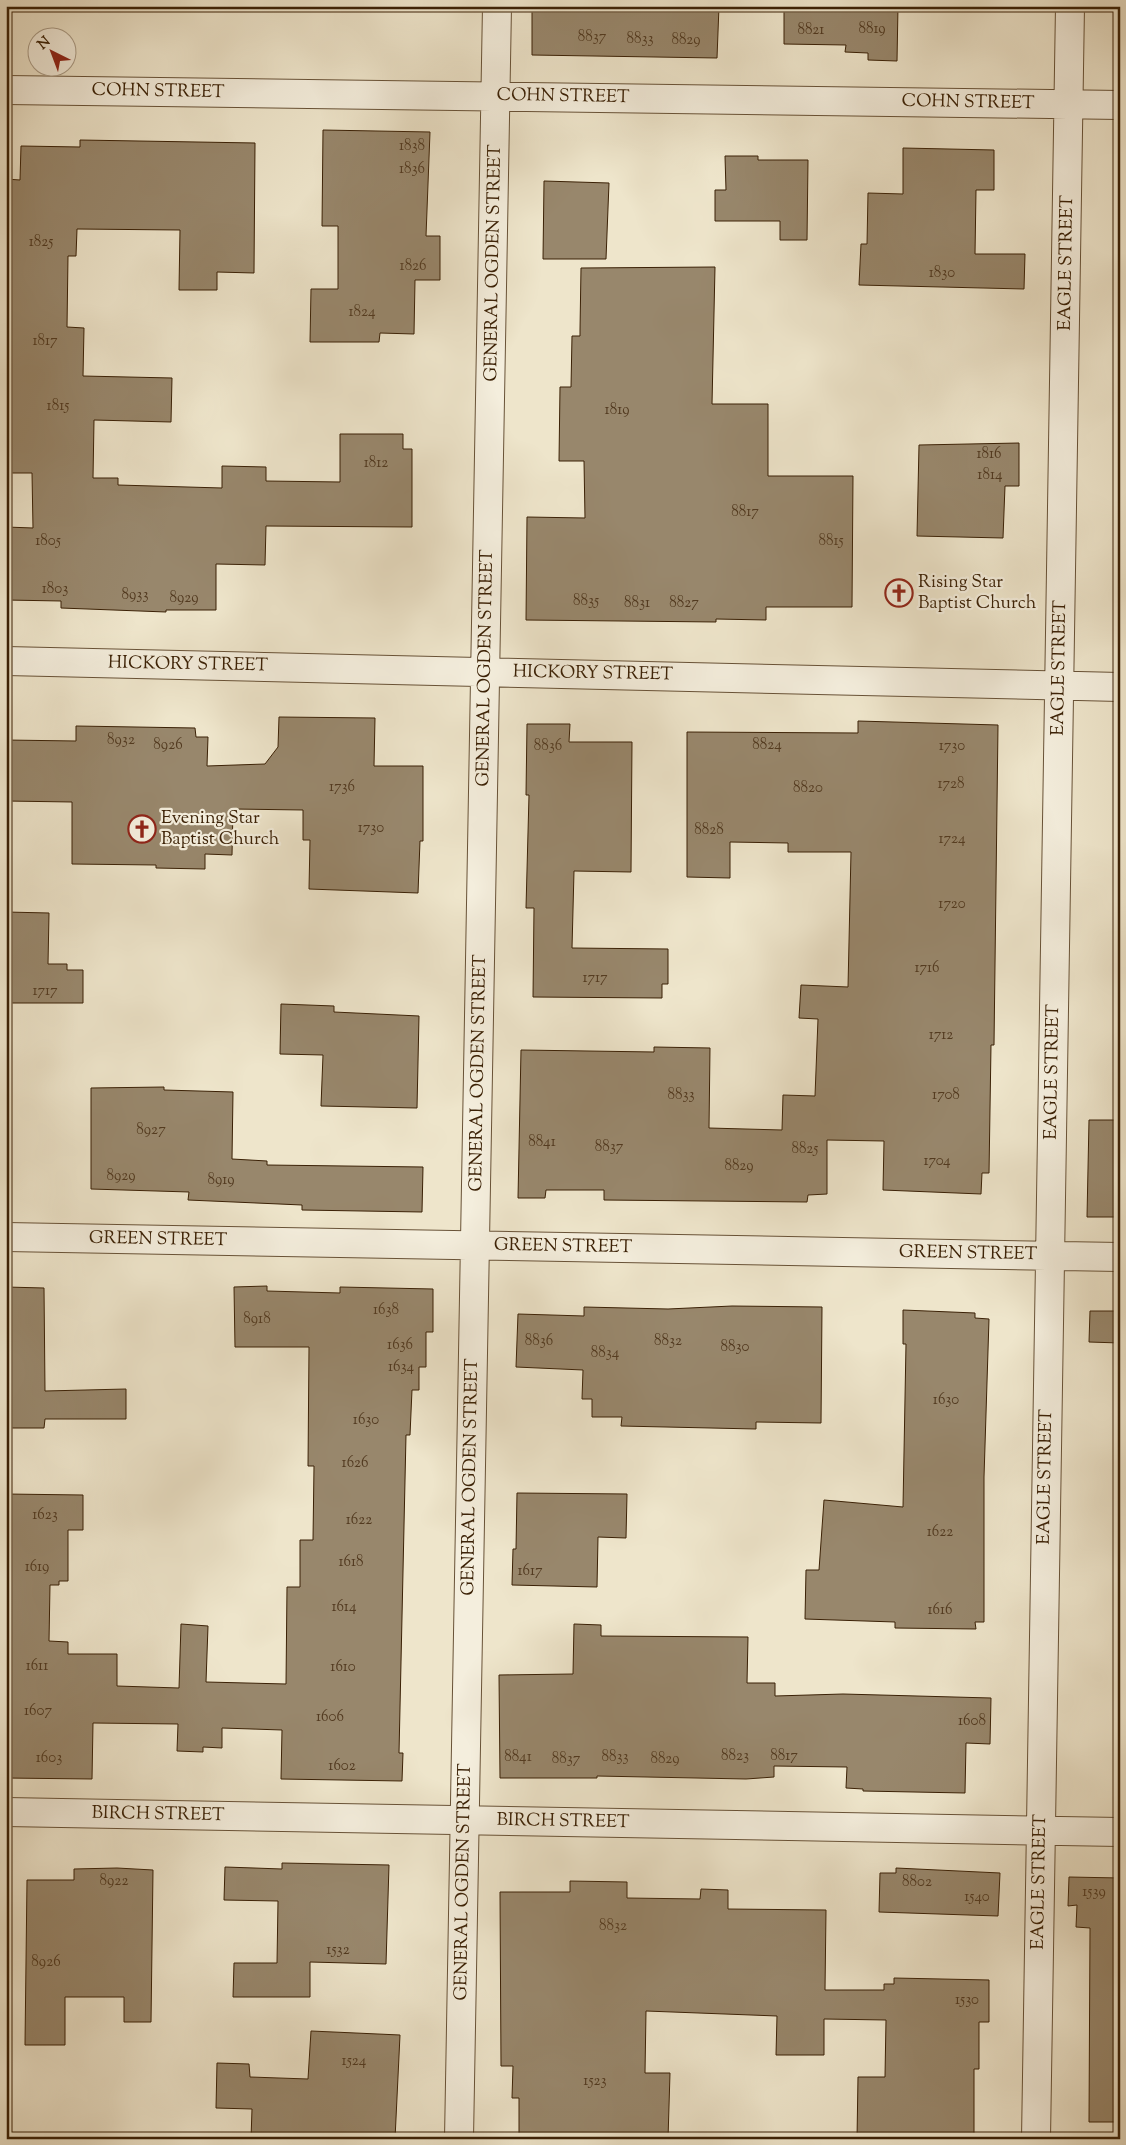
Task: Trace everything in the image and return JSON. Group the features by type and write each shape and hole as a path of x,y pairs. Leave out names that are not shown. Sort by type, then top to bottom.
{"street":[{"name":"GENERAL OGDEN STREET","path":"459,2139 497,96 497,6"},
{"name":"EAGLE STREET","path":"1036,2139 1070,104 1070,6"},
{"name":"COHN STREET","path":"6,90 1120,106"},
{"name":"HICKORY STREET","path":"6,661 1120,687"},
{"name":"GREEN STREET","path":"6,1237 1120,1257"},
{"name":"BIRCH STREET","path":"6,1812 1120,1832"}],"building":[{"path":"532,6 719,6 717,58 532,55"},
{"path":"784,6 898,6 897,61 868,60 868,53 845,52 846,45 784,44"},
{"path":"323,130 430,132 426,236 440,236 440,280 415,280 414,334 380,333 379,342 310,342 311,289 338,289 338,226 322,226"},
{"path":"80,140 255,143 254,273 217,272 217,290 179,290 180,230 77,229 76,256 68,256 67,327 84,328 83,376 172,378 171,422 94,420 93,478 118,478 118,485 222,488 222,466 266,467 266,481 340,482 340,434 403,434 403,449 412,449 412,527 266,526 265,565 216,564 216,610 166,610 166,612 61,608 61,601 6,600 6,527 33,528 32,473 6,473 6,179 20,180 21,146 80,147"},
{"path":"903,148 994,150 994,190 976,190 975,254 1025,254 1024,289 859,285 861,244 867,244 868,193 903,194"},
{"path":"725,156 758,156 758,160 808,160 807,240 780,240 780,221 715,221 715,190 726,190"},
{"path":"544,181 609,183 606,259 543,259"},
{"path":"715,267 712,404 768,404 768,476 853,476 852,607 766,607 766,620 716,619 716,622 526,620 527,517 585,518 584,461 559,461 560,387 571,387 572,336 580,336 581,268"},
{"path":"1019,443 1019,486 1005,486 1003,538 917,536 919,445"},
{"path":"279,717 375,718 374,766 423,766 423,841 420,841 418,893 309,889 310,840 303,840 303,810 233,809 232,855 205,854 205,869 156,868 156,865 72,864 72,802 6,801 6,740 76,741 76,726 195,728 196,737 208,737 207,766 265,764 278,747"},
{"path":"858,721 998,725 994,1045 991,1045 989,1173 982,1173 981,1194 883,1190 884,1141 827,1140 827,1194 808,1195 807,1202 604,1200 604,1190 546,1190 545,1198 518,1198 521,1050 654,1052 654,1047 710,1048 709,1128 782,1130 783,1095 815,1096 818,1019 799,1018 801,985 848,987 851,852 788,852 788,843 730,842 730,878 687,877 687,732 858,733"},
{"path":"527,724 570,724 569,742 632,742 631,872 574,871 572,948 668,949 668,984 662,984 662,998 533,997 534,908 526,908 529,795 526,795"},
{"path":"6,912 49,913 48,964 67,964 67,970 83,970 83,1003 6,1003"},
{"path":"281,1004 334,1006 334,1012 419,1016 417,1108 321,1106 323,1055 280,1054"},
{"path":"164,1087 164,1090 233,1092 232,1159 267,1161 267,1165 423,1167 422,1212 302,1210 302,1205 188,1200 189,1192 91,1189 91,1088"},
{"path":"1089,1120 1120,1120 1120,1217 1087,1217"},
{"path":"267,1286 267,1291 340,1293 340,1287 433,1289 433,1332 426,1332 426,1367 419,1367 419,1390 412,1390 410,1435 406,1435 399,1753 403,1753 402,1781 281,1779 282,1730 222,1728 222,1748 203,1747 203,1752 177,1751 178,1724 93,1723 92,1779 6,1778 6,1494 83,1495 83,1530 68,1530 68,1581 59,1581 59,1585 50,1585 49,1641 68,1642 68,1654 117,1654 117,1686 179,1688 181,1624 208,1626 206,1682 286,1684 287,1587 300,1587 300,1540 313,1540 314,1466 308,1466 309,1347 235,1347 234,1287"},
{"path":"6,1287 44,1288 45,1391 126,1389 126,1419 45,1419 44,1428 6,1428"},
{"path":"732,1306 822,1307 821,1423 756,1422 756,1429 621,1426 622,1417 592,1417 592,1399 582,1399 583,1370 516,1367 518,1314 584,1316 584,1307 668,1309"},
{"path":"903,1310 975,1313 975,1318 989,1319 984,1477 984,1622 975,1622 976,1629 895,1628 895,1622 805,1619 806,1570 819,1570 824,1500 903,1507 906,1344 903,1344"},
{"path":"1090,1311 1120,1311 1120,1343 1089,1342"},
{"path":"517,1493 627,1494 626,1538 598,1537 597,1587 512,1585 513,1549 516,1549"},
{"path":"574,1624 601,1625 601,1636 748,1637 747,1683 775,1683 775,1696 843,1694 991,1698 990,1744 966,1743 965,1793 863,1791 863,1789 846,1788 847,1767 774,1766 774,1777 746,1779 597,1776 597,1778 500,1778 499,1675 573,1674"},
{"path":"282,1863 389,1865 386,1964 310,1962 310,1997 233,1997 234,1963 277,1963 278,1901 224,1900 225,1867 282,1869"},
{"path":"117,1868 153,1870 151,2022 124,2022 124,1997 65,1997 65,2045 25,2045 27,1880 74,1880 74,1869"},
{"path":"896,1868 1000,1873 998,1916 879,1912 880,1873 896,1873"},
{"path":"1069,1877 1120,1878 1120,2122 1089,2122 1090,1928 1076,1927 1077,1905 1068,1906"},
{"path":"570,1881 627,1882 627,1898 700,1899 701,1889 728,1890 728,1909 826,1910 825,1990 884,1990 884,1984 894,1984 894,1978 989,1980 989,2022 979,2022 979,2069 974,2069 974,2139 857,2139 858,2077 885,2077 886,2020 824,2019 824,2055 776,2055 777,2016 646,2011 645,2073 670,2073 668,2139 519,2139 519,2098 512,2098 513,2066 501,2066 500,1892 570,1892"},
{"path":"311,2031 400,2035 395,2139 251,2139 252,2109 216,2108 217,2063 249,2064 250,2077 308,2079"}],"place":[{"name":"Rising Star Baptist Church","path":"899,593"},
{"name":"Evening Star Baptist Church","path":"142,829"}]}
